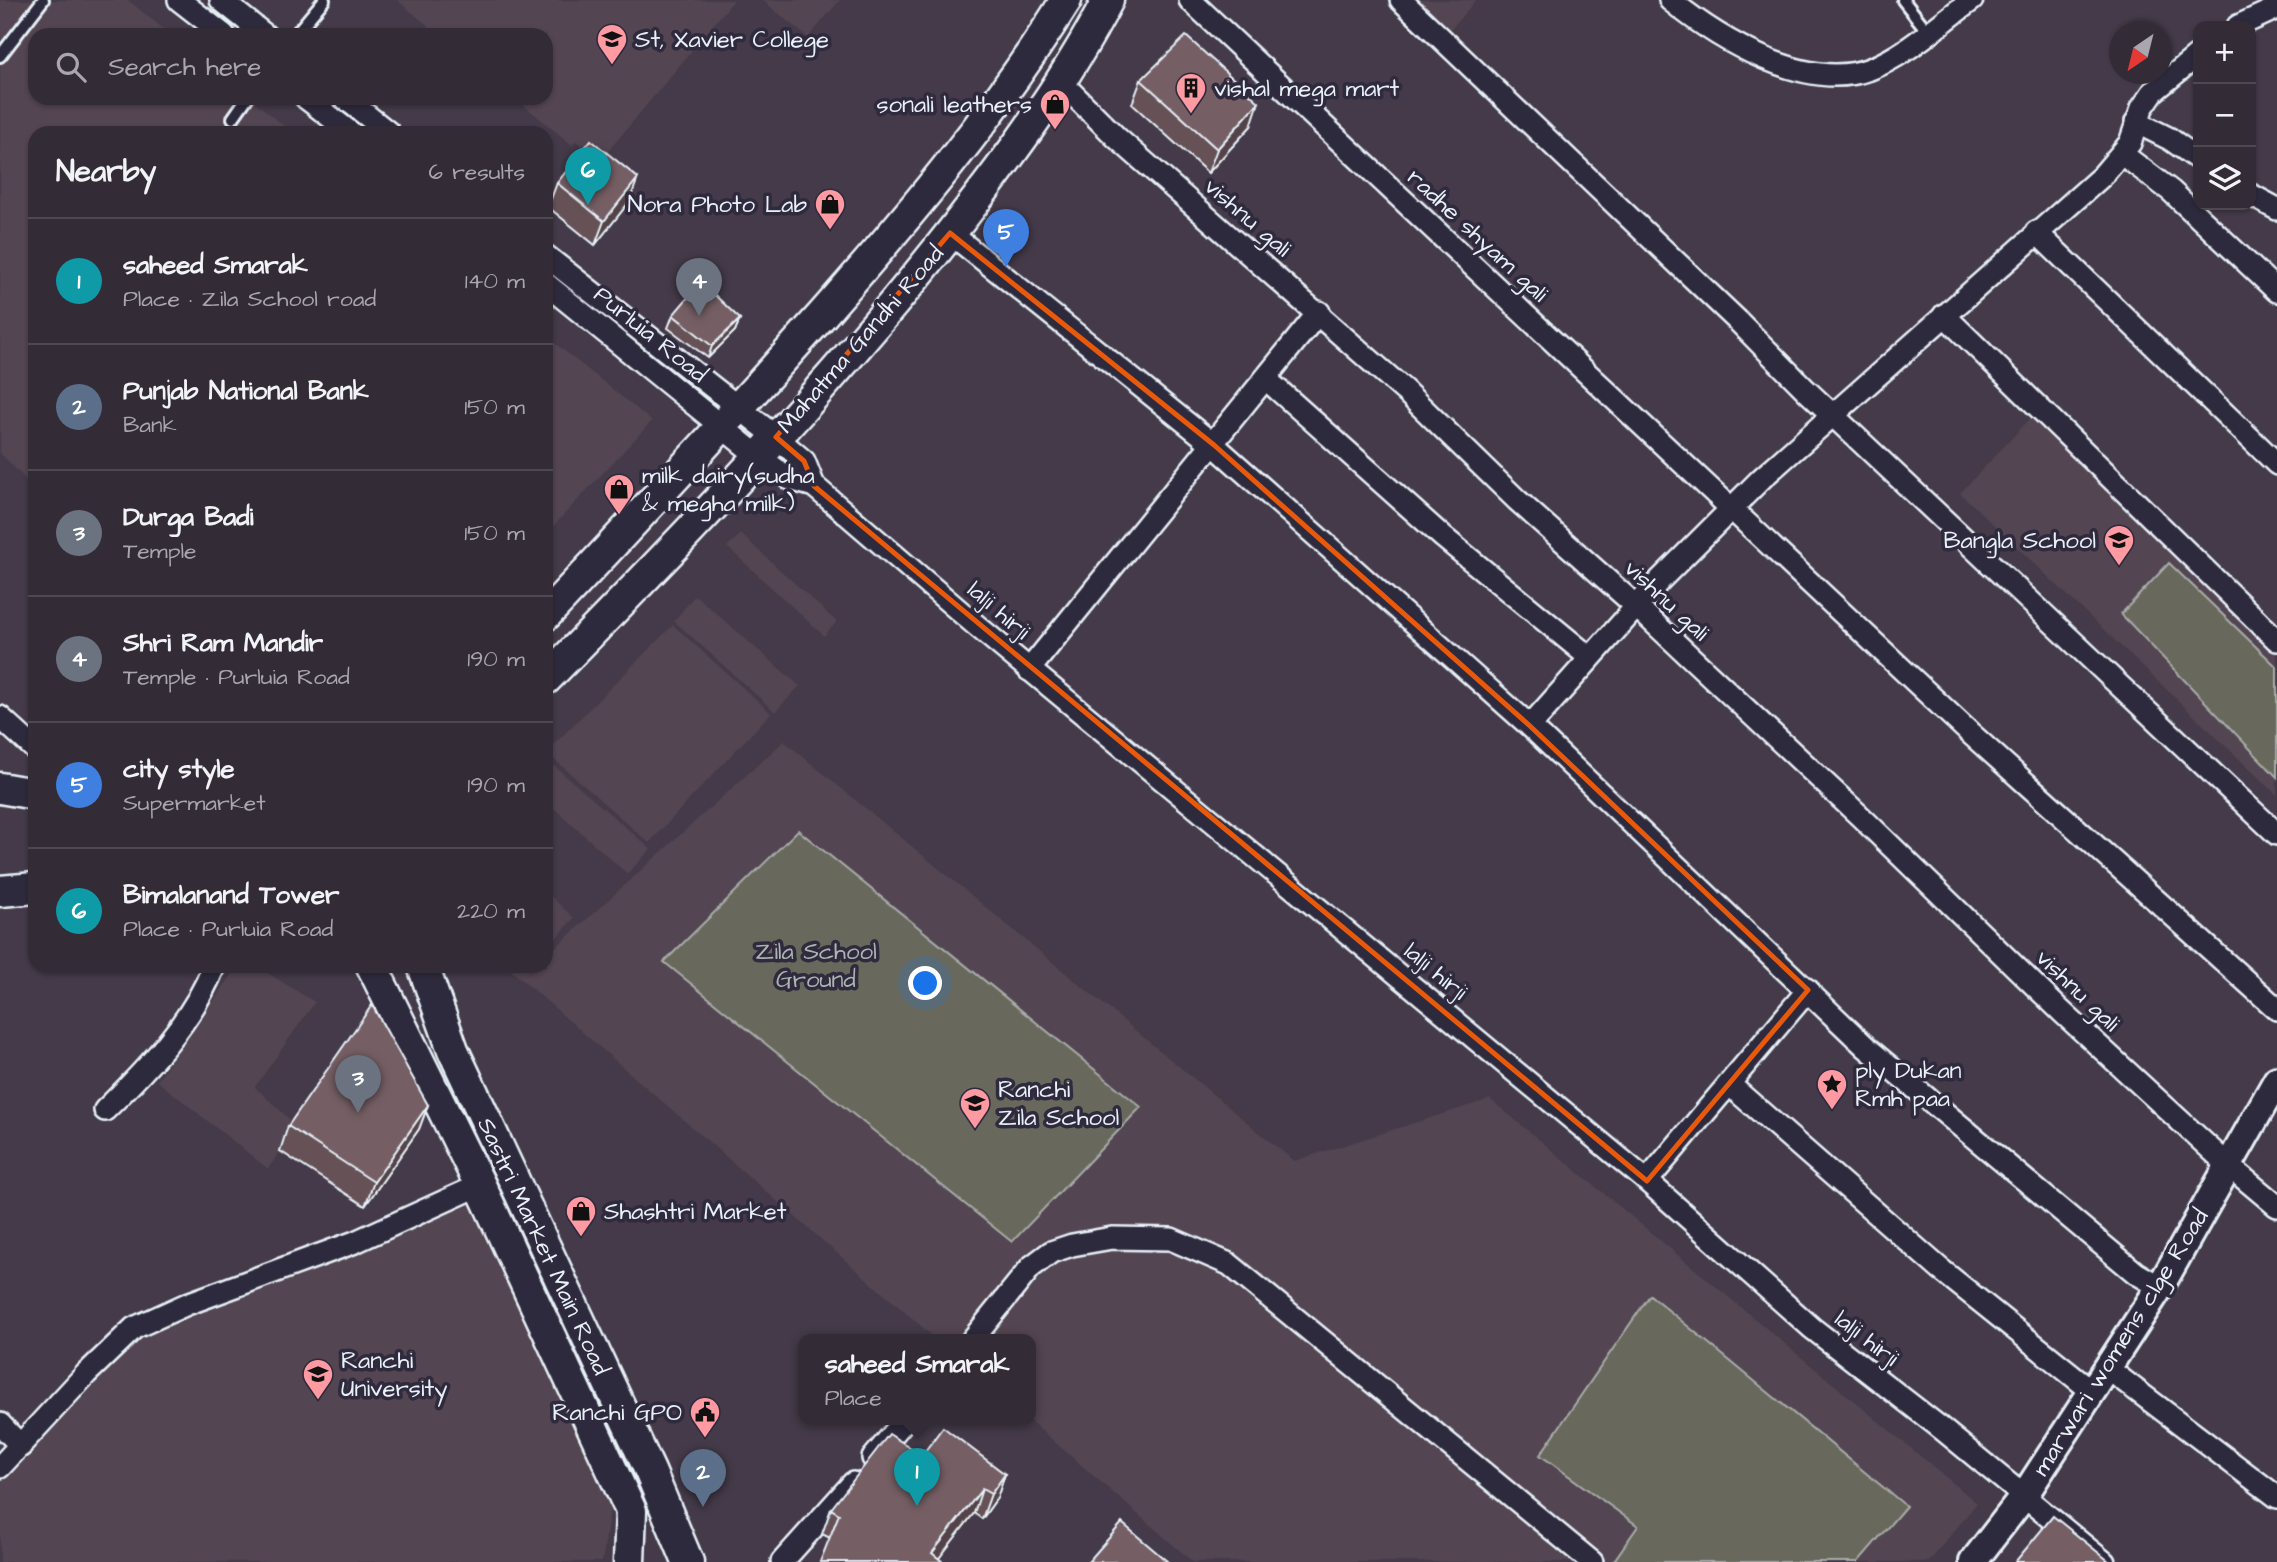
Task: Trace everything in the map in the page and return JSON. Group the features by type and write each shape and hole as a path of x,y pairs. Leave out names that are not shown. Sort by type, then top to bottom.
{"main road":[{"name":"Mahatma Gandhi Road","path":"553,608 732,416 886,242 994,107 1066,0"},
{"name":"Mahatma Gandhi Road","path":"553,673 768,447 887,312 1005,164 1062,83 1108,0"},
{"path":"0,788 28,793"},
{"path":"0,891 28,889"},
{"path":"375,973 480,1185 631,1511 630,1552"},
{"name":"Sastri Market Main Road","path":"426,973 453,1050 650,1471 688,1562"}],"street":[{"path":"179,0 216,28"},
{"path":"221,0 256,28"},
{"name":"radhe shyam gali","path":"1191,0 1630,411 1674,456 1732,506 1800,575 1970,733 2277,1009"},
{"path":"1401,0 2277,834"},
{"path":"1670,0 1722,39 1748,53 1832,75 1852,75 1872,69 1972,0"},
{"path":"2249,21 2277,8"},
{"path":"1530,726 1589,657 1732,506 2036,232 2088,189 2130,143 2136,122 2153,92 2193,59"},
{"name":"vishnu gali","path":"1062,83 1116,138 1319,313 1861,817 2062,1013 2228,1165 2277,1206"},
{"path":"315,105 342,126"},
{"path":"354,105 380,126"},
{"path":"2136,122 2193,156"},
{"path":"2122,154 2171,191 2277,291"},
{"path":"2256,198 2277,209"},
{"path":"2036,232 2277,464"},
{"path":"950,233 1214,445 1530,726 1582,779 1808,989 1866,1047 2137,1273 2161,1287"},
{"name":"Purluia Road","path":"553,262 732,416"},
{"name":"Purluia Road","path":"553,289 732,416"},
{"path":"1029,670 1319,313"},
{"path":"1944,315 2277,640"},
{"path":"1266,379 1443,537 1589,657"},
{"name":"lalji hirji","path":"732,416 768,447 804,461 814,486 1029,670 1647,1181 1812,1328 2104,1562"},
{"path":"0,717 28,743"},
{"path":"104,1110 132,1083 186,1016 212,973"},
{"path":"1647,1181 1808,989"},
{"name":"marwari womens clge Road","path":"1973,1562 2024,1496 2161,1287 2277,1080"},
{"path":"1730,1085 1940,1269 2092,1391"},
{"path":"0,1467 86,1374 134,1328 187,1304 355,1242 480,1185"},
{"path":"977,1334 1031,1267 1051,1252 1072,1245 1112,1238 1171,1239 1229,1264 1592,1562"},
{"path":"2107,1368 2277,1497"},
{"path":"0,1424 21,1446"},
{"path":"782,1562 901,1425"}],"lane":[{"path":"0,56 43,0"},
{"path":"301,28 324,0"},
{"path":"1903,0 1928,32"},
{"path":"233,118 242,105"}],"highlighted area":[{"path":"950,233 1214,445 1530,726 1808,990 1647,1181 814,486 804,461 776,437"}],"shaded area":[{"path":"0,0 128,0 162,28 28,28 28,105 259,105 284,126 28,126 28,482 0,453"},
{"name":"St, Xavier College","path":"397,0 734,0 600,161 576,141 572,145 553,129 553,126 549,126 523,105 553,105 553,28 431,28"},
{"name":"St, Xavier College","path":"762,0 840,0 808,38"},
{"path":"1418,0 1476,0 1451,29"},
{"path":"553,342 652,421 553,527"},
{"name":"Bangla School","path":"2038,410 2277,640 2277,795 1960,493"},
{"path":"741,534 837,622 824,636 727,547"},
{"path":"695,595 800,686 775,712 674,621"},
{"path":"673,625 771,713 649,843 553,758 553,745"},
{"name":"Ranchi Zila School","path":"784,741 1294,1161 1490,1099 1977,1503 1929,1562 1193,1562 1035,1425 1036,1334 930,1334 514,973 553,973 553,950"},
{"path":"553,765 651,849 627,874 553,807"},
{"path":"553,898 574,918 553,942"},
{"path":"233,973 267,973 315,1002 255,1087 297,1126 268,1169 157,1081"},
{"name":"Ranchi University","path":"476,1203 613,1491 602,1562 0,1562 0,1473 134,1328"}],"green space":[{"path":"2169,563 2277,667 2277,777 2121,614"},
{"name":"Zila School Ground","path":"798,830 1141,1107 1012,1242 664,962"},
{"path":"1650,1295 1906,1506 1858,1562 1613,1562 1638,1526 1540,1455"}],"building":[{"path":"1186,36 1259,102 1217,149 1141,80"},
{"path":"591,140 638,178 604,221 557,183"},
{"path":"701,282 740,319 712,346 673,315"},
{"path":"372,1005 428,1105 374,1182 288,1126"},
{"path":"943,1427 1005,1474 991,1494 982,1489 932,1553 943,1562 820,1562 839,1514 831,1509 889,1434 922,1455"},
{"path":"2053,1516 2110,1562 2015,1562"},
{"path":"1122,1523 1168,1562 1088,1562"}],"place":[{"name":"St, Xavier College","path":"612,66"},
{"name":"vishal mega mart","path":"1191,115"},
{"name":"sonali leathers","path":"1055,131"},
{"name":"Bimalanand Tower","path":"588,205"},
{"name":"Nora Photo Lab","path":"830,231"},
{"name":"city style","path":"1006,267"},
{"name":"Shri Ram Mandir","path":"699,316"},
{"name":"milk dairy(sudha & megha milk)","path":"619,516"},
{"name":"Bangla School","path":"2119,567"},
{"name":"ply Dukan Rmh paa","path":"1832,1111"},
{"name":"Durga Badi","path":"358,1113"},
{"name":"Ranchi Zila School","path":"975,1130"},
{"name":"Shashtri Market","path":"581,1238"},
{"name":"Ranchi University","path":"318,1401"},
{"name":"Ranchi GPO","path":"705,1439"},
{"name":"saheed Smarak","path":"917,1506"},
{"name":"Punjab National Bank","path":"703,1507"}]}
